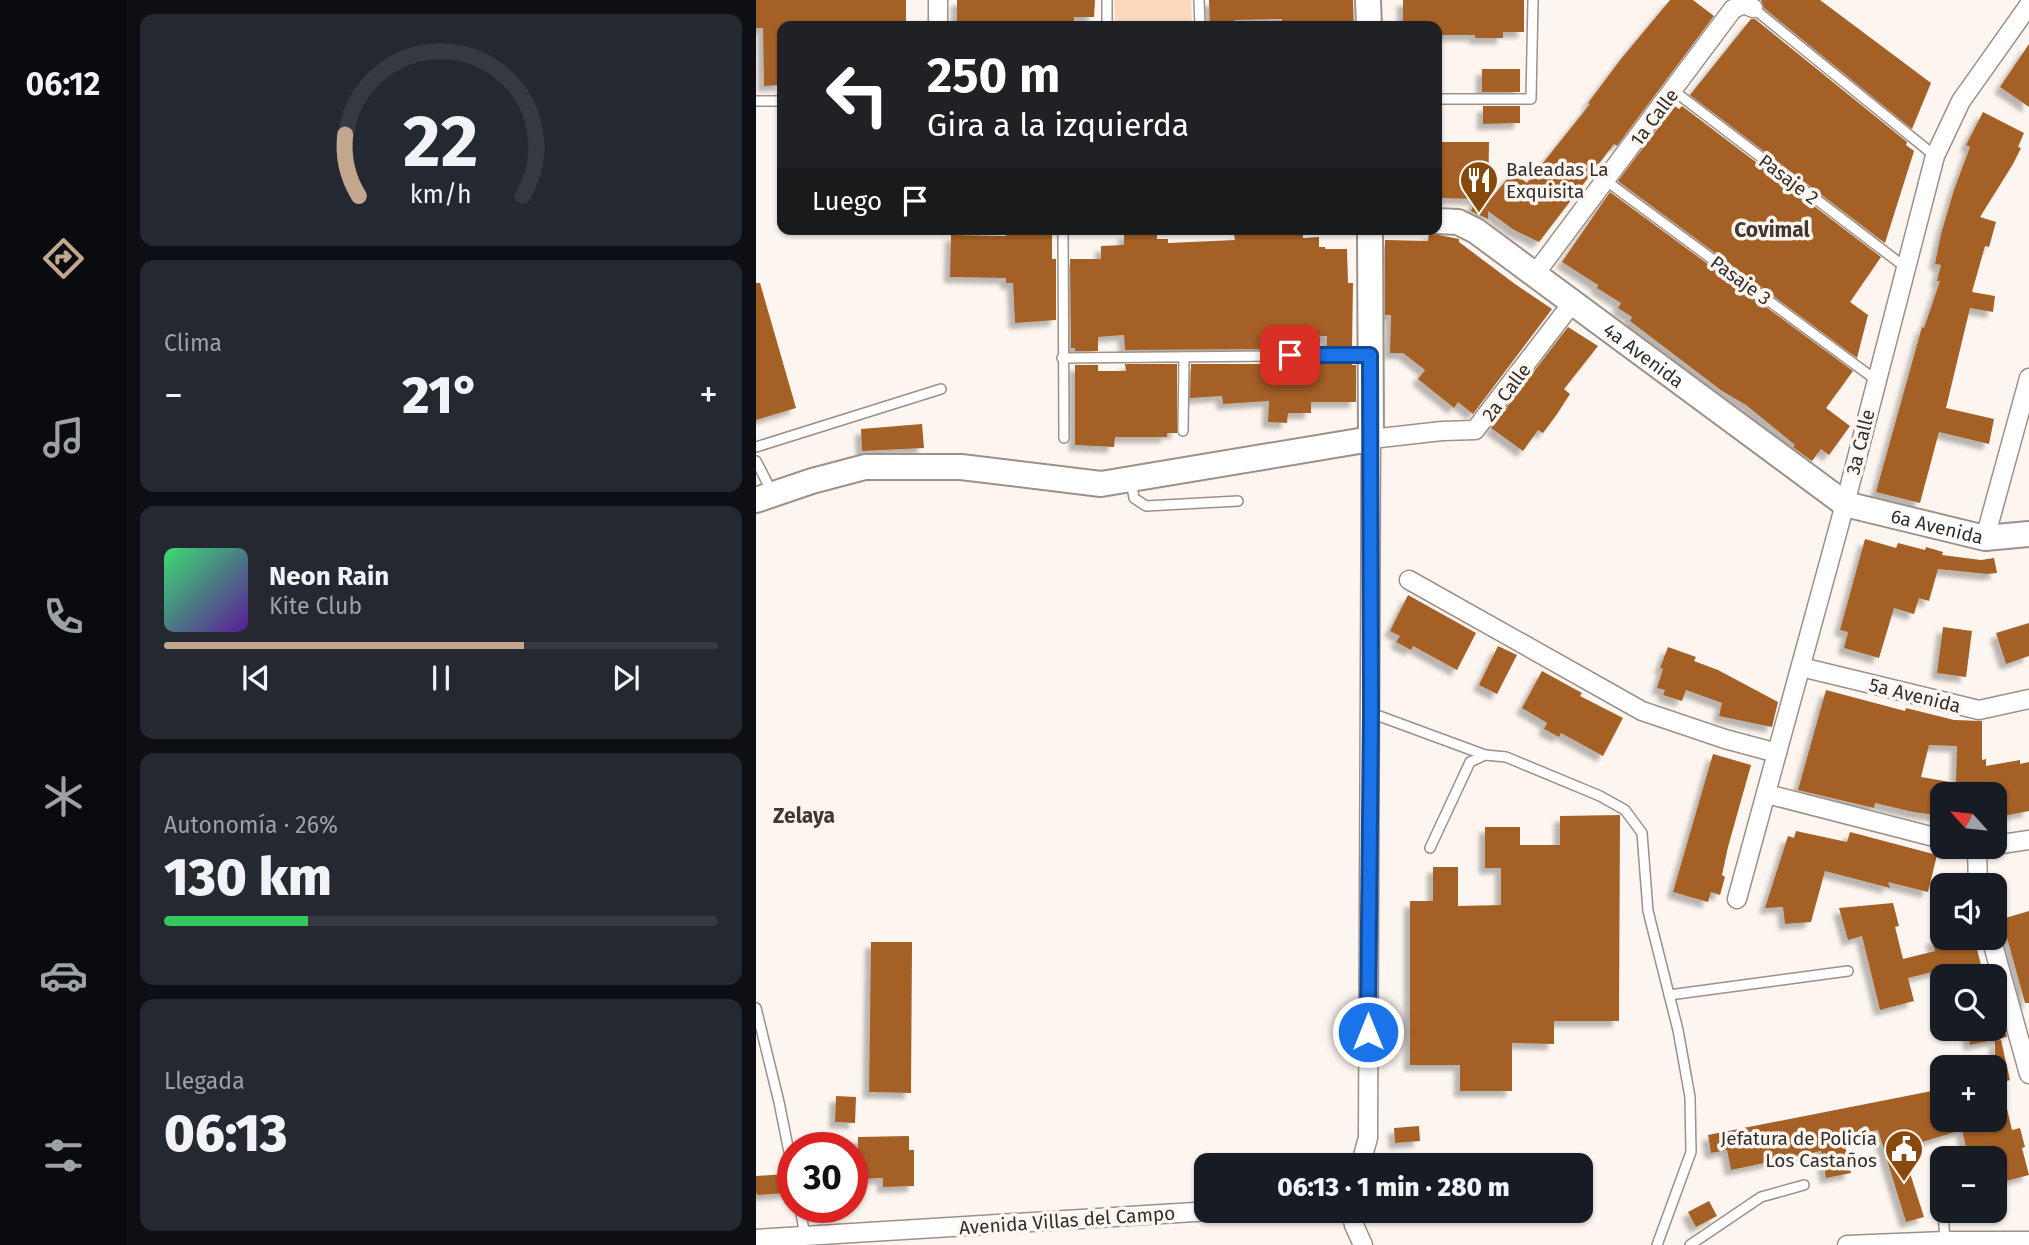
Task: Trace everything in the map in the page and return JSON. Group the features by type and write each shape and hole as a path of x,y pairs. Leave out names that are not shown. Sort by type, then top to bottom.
{"street":[{"path":"938,0 938,21"},
{"path":"1368,0 1368,21"},
{"name":"1a Calle","path":"1535,274 1733,9 1744,5 1753,8"},
{"name":"3a Calle","path":"1737,900 1845,504 1935,156 1961,101 2029,5"},
{"name":"4a Avenida","path":"1442,221 1451,221 1470,228 1845,504"},
{"path":"1364,1153 1368,1138 1371,713 1370,235"},
{"name":"2a Calle","path":"1371,439 1475,430 1573,302"},
{"path":"1985,538 2028,384"},
{"path":"764,497 865,467 961,467 1101,484 1371,439"},
{"name":"6a Avenida","path":"1845,504 1985,538 2029,534"},
{"path":"1409,580 1642,711 1777,753"},
{"name":"5a Avenida","path":"1801,667 1979,710 2029,699"},
{"path":"1767,794 1930,836"},
{"path":"2007,843 2029,839"},
{"path":"1994,950 2029,1074"},
{"name":"Avenida Villas del Campo","path":"756,1239 1194,1212"},
{"path":"1353,1223 1363,1245"},
{"path":"1847,1245 2029,1241"}],"lane":[{"path":"1107,0 1107,21"},
{"path":"1199,0 1200,21"},
{"path":"1442,99 1531,99 1532,0"},
{"path":"1753,8 1935,156"},
{"name":"Pasaje 2","path":"1674,91 1905,267"},
{"path":"756,101 777,101"},
{"name":"Pasaje 3","path":"1605,180 1876,380"},
{"path":"1063,235 1063,438"},
{"path":"1062,358 1370,355"},
{"path":"1183,431 1184,357"},
{"path":"756,447 941,389"},
{"path":"756,461 764,497"},
{"path":"1130,479 1134,498 1146,506 1238,501"},
{"path":"1371,713 1485,755 1507,757 1600,796 1625,810 1642,832 1648,911 1678,1030 1690,1097 1691,1152 1657,1245"},
{"path":"1430,848 1470,762 1485,755"},
{"path":"1668,995 1848,971"},
{"path":"756,1008 785,1132"},
{"path":"1690,1245 1761,1197 1804,1185"},
{"path":"803,1223 805,1236"},
{"path":"1944,1223 1945,1241"}],"shaded area":[{"path":"1114,0 1191,0 1192,21 1115,21"}],"building":[{"path":"756,0 906,0 906,21 777,21 777,85 764,86 763,28 756,28"},
{"path":"957,0 1095,0 1094,17 1074,17 1074,21 957,21"},
{"path":"1209,0 1353,0 1354,21 1210,21"},
{"path":"1403,0 1524,0 1524,32 1503,32 1503,38 1442,35 1442,21 1403,21"},
{"path":"1670,0 1693,0 1714,16 1617,146 1614,144 1539,242 1514,230 1488,211 1488,219 1471,211 1476,199 1442,198 1442,142 1489,142 1488,202 1513,172 1527,183 1590,104 1588,103"},
{"path":"1761,0 1820,0 1931,83 1912,129 1764,8"},
{"path":"1751,19 1755,19 1907,142 1906,145 1914,151 1885,243 1690,95"},
{"path":"2029,44 2029,107 2000,87"},
{"path":"1482,69 1520,69 1520,92 1482,92"},
{"path":"1483,106 1520,106 1520,123 1483,124"},
{"path":"1675,106 1679,109 1682,106 1881,257 1850,302 1868,315 1857,358 1618,181"},
{"path":"1983,112 2024,133 2018,147 2021,148 2013,164 1980,217 1996,222 1989,247 1985,246 1972,292 1995,296 1993,312 1970,308 1946,408 1994,419 1989,444 1939,432 1920,503 1876,492 1922,327 1924,328 1940,281 1937,281 1941,265 1935,264 1954,190 1970,147 1966,145"},
{"path":"1610,192 1853,371 1826,408 1850,426 1829,455 1821,449 1812,461 1746,405 1722,391 1630,321 1632,317 1618,308 1621,303 1562,262"},
{"path":"951,235 1052,235 1052,259 1056,259 1056,320 1015,323 1013,283 1006,283 1006,278 950,277"},
{"path":"1124,235 1157,235 1157,239 1168,239 1168,243 1235,240 1234,235 1303,235 1303,238 1319,237 1319,247 1325,249 1347,249 1348,283 1353,283 1352,348 1327,348 1327,336 1278,336 1278,349 1125,350 1124,335 1098,337 1098,351 1075,351 1075,348 1071,348 1070,259 1101,259 1101,246 1124,245"},
{"path":"1429,235 1459,239 1459,242 1552,309 1473,414 1458,402 1454,408 1418,379 1425,370 1403,353 1390,353 1391,315 1385,315 1385,240 1428,241"},
{"path":"756,283 760,283 796,408 756,420"},
{"path":"1568,327 1598,346 1564,389 1570,394 1557,414 1543,433 1538,430 1523,451 1491,428"},
{"path":"1352,362 1352,365 1356,365 1356,402 1311,402 1311,413 1288,413 1287,423 1268,422 1269,401 1223,404 1222,396 1190,398 1191,364"},
{"path":"1125,364 1177,364 1177,433 1167,433 1167,437 1115,437 1114,447 1075,445 1075,365 1098,365 1098,371 1126,371"},
{"path":"922,424 924,448 862,451 861,429"},
{"path":"1865,539 1896,548 1898,543 1925,550 1926,547 1943,552 1942,555 1981,560 1994,558 1997,573 1938,569 1929,601 1919,598 1914,614 1894,608 1879,658 1844,648 1848,632 1840,630"},
{"path":"1408,595 1476,633 1457,670 1413,646 1411,650 1396,642 1400,636 1390,631"},
{"path":"2029,623 2029,656 2006,664 1996,633"},
{"path":"1943,627 1972,631 1966,677 1937,673"},
{"path":"1498,646 1517,655 1497,694 1479,685"},
{"path":"1668,647 1696,657 1694,661 1718,670 1778,702 1772,727 1719,716 1722,703 1686,690 1682,701 1663,695 1665,690 1657,688 1663,669 1660,668"},
{"path":"1542,671 1582,693 1580,696 1623,718 1603,756 1561,733 1559,737 1544,729 1547,723 1522,708"},
{"path":"1826,690 1905,711 1906,708 1954,720 1982,721 1982,760 1986,759 1986,766 2020,760 2020,764 2029,762 2029,811 2007,815 2007,782 1956,782 1957,746 1929,745 1921,777 1950,782 1930,782 1930,814 1875,803 1874,808 1798,790"},
{"path":"1713,754 1751,765 1728,847 1720,895 1711,892 1708,902 1673,892"},
{"path":"1620,815 1619,1021 1554,1021 1554,1044 1512,1043 1512,1091 1460,1091 1460,1065 1410,1065 1410,901 1433,901 1433,867 1458,867 1458,906 1501,905 1501,868 1485,868 1485,827 1520,827 1520,845 1560,845 1560,816"},
{"path":"1796,831 1847,842 1850,832 1930,853 1930,859 1936,859 1933,873 1930,873 1928,892 1888,882 1890,888 1825,871 1811,922 1785,924 1783,907 1765,908 1788,836 1794,838"},
{"path":"1893,903 1899,926 1895,927 1903,959 1935,950 1977,950 1981,964 1930,964 1930,972 1908,978 1914,1001 1880,1010 1862,936 1848,940 1839,908"},
{"path":"2029,911 2029,1003 2025,1003 2007,937 2007,918"},
{"path":"871,942 912,942 911,1093 869,1092"},
{"path":"1969,1041 1988,1041 1970,1045"},
{"path":"1995,1041 2001,1041 2004,1055 1995,1055"},
{"path":"1930,1091 1930,1132 1955,1132 1902,1148 1924,1217 1906,1222 1878,1130 1843,1137 1851,1173 1826,1178 1821,1151 1731,1170 1727,1150 1711,1153 1708,1135"},
{"path":"836,1096 856,1097 855,1123 835,1122"},
{"path":"2007,1109 2012,1130 2020,1128 2029,1175 2007,1181 2007,1146 1966,1146 1962,1132 2007,1132"},
{"path":"1419,1126 1420,1141 1395,1143 1394,1128"},
{"path":"909,1136 909,1150 914,1150 914,1186 883,1187 883,1178 868,1179 868,1137"},
{"path":"777,1175 777,1194 758,1195 756,1176"},
{"path":"1709,1201 1717,1216 1696,1227 1688,1212"}],"place":[{"name":"Baleadas La Exquisita","path":"1479,214"},
{"name":"Jefatura de Policía Los Castaños","path":"1904,1183"}],"district":[{"name":"Covimal","path":"1772,230"},
{"name":"Zelaya","path":"804,816"}],"route":[{"path":"1290,355 1370,355 1368,1032"}]}
